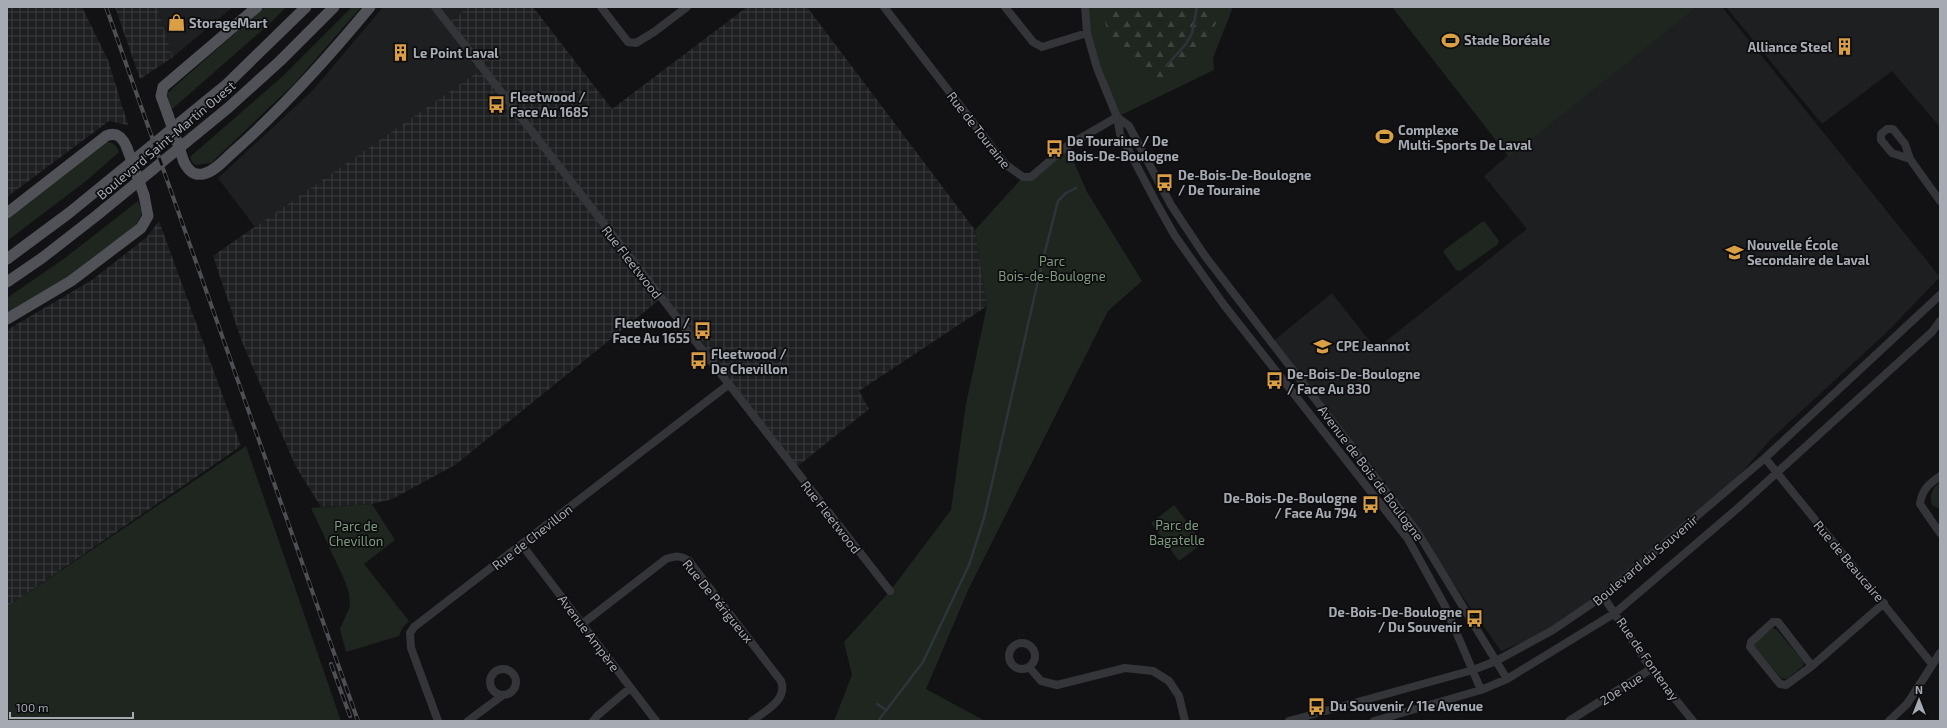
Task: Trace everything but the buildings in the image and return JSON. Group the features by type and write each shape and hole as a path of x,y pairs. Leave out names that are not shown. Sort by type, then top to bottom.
{"main road":[{"path":"257,7 163,87 161,96 184,162 190,171 197,174 206,174 258,131 296,93 370,7"},
{"name":"Boulevard Saint-Martin Ouest","path":"7,259 69,213 227,84 306,7"},
{"name":"Boulevard Saint-Martin Ouest","path":"7,282 92,219 228,108 280,61 334,7"},
{"path":"7,213 110,134 118,135 124,140 144,196 148,216 141,228 80,275 7,319"}],"street":[{"name":"Rue Fleetwood","path":"435,7 890,591"},
{"path":"601,7 628,42 636,43 654,32 687,7"},
{"name":"Rue de Touraine","path":"884,7 1005,164 1023,178 1032,178 1067,146 1117,117"},
{"path":"1005,7 1033,42 1042,47 1087,33"},
{"name":"Avenue de Bois de Boulogne","path":"1085,7 1087,33 1097,68 1117,117 1120,134 1175,236 1224,305 1408,539 1445,606 1481,690"},
{"name":"Avenue de Bois de Boulogne","path":"1117,117 1129,126 1171,205 1205,256 1418,533 1507,680"},
{"path":"1910,160 1940,201"},
{"name":"Boulevard du Souvenir","path":"1289,721 1473,670 1496,661 1553,630 1603,596 1765,458 1940,295"},
{"name":"Boulevard du Souvenir","path":"1374,721 1481,690 1507,680 1615,613 1777,473 1932,332 1940,321"},
{"name":"Rue de Chevillon","path":"438,721 411,648 410,633 414,627 728,385"},
{"name":"Rue de Beaucaire","path":"1765,458 1932,664"},
{"path":"1940,476 1925,487 1921,494 1920,504 1937,523 1940,533"},
{"name":"Avenue Ampère","path":"522,545 656,721"},
{"name":"Rue De Périgueux","path":"582,624 666,559 677,556 684,557 689,561 781,681 783,687 780,699 752,721"},
{"name":"Rue de Fontenay","path":"1603,596 1651,669 1693,721"},
{"path":"1812,666 1778,622 1773,622 1751,642 1750,647 1780,684 1786,685 1812,666 1884,603"},
{"path":"1888,721 1907,704 1940,653"},
{"path":"1029,667 1041,681 1057,685 1125,668 1153,671 1169,681 1179,696 1185,721"},
{"name":"20e Rue","path":"1569,721 1581,718 1651,669"},
{"path":"593,721 630,688"},
{"path":"468,721 503,695"}],"shaded area":[{"path":"7,7 82,7 108,60 128,125 109,121 7,197"},
{"path":"115,7 157,7 173,57 140,79"},
{"path":"157,7 233,7 173,57"},
{"path":"383,7 468,7 445,26 479,71 255,227 218,178 313,90"},
{"path":"468,7 533,7 612,109 747,7 807,7 975,230 987,306 859,391 869,409 794,469 659,300 455,465 392,499 372,504 321,507 296,467 242,342 213,256 479,71 445,26"},
{"path":"1697,7 1722,7 1940,277 1886,333 1771,439 1736,479 1603,596 1553,630 1501,651 1418,533 1271,343 1332,293 1376,349 1527,229 1484,176 1537,130"},
{"path":"1726,7 1940,7 1940,127 1892,71 1822,124"},
{"path":"159,221 241,446 7,607 7,330 92,280 147,237"}],"green space":[{"path":"265,7 286,7 268,25 171,110 167,94"},
{"path":"352,7 361,7 294,84 211,163 196,165 192,162 190,157 283,76"},
{"path":"1085,7 1233,7 1213,58 1214,70 1117,117 1097,68"},
{"path":"1102,7 1228,7 1194,54 1159,88 1130,50 1110,44"},
{"path":"1392,7 1697,7 1509,157"},
{"path":"103,142 113,144 119,152 86,181 7,241 7,217"},
{"name":"Parc Bois-de-Boulogne","path":"1067,146 1087,192 1142,281 1108,311 969,588 926,689 985,721 834,721 852,675 844,642 890,591 951,510 966,404 987,306 975,230 1023,177 1031,177"},
{"path":"138,201 142,213 136,225 58,284 7,314 7,298 65,258"},
{"path":"1482,222 1485,222 1499,241 1497,245 1460,271 1456,270 1444,253 1444,250"},
{"path":"246,446 341,721 7,721 7,607"},
{"path":"1940,482 1940,509 1932,505 1931,495 1935,487"},
{"name":"Parc de Chevillon","path":"372,504 395,540 364,564 409,621 403,627 399,636 346,652 340,629 350,606 349,593 311,508"},
{"name":"Parc de Bagatelle","path":"1174,505 1203,543 1179,561 1151,523"},
{"path":"1773,628 1777,630 1804,662 1803,666 1787,679 1781,678 1755,648 1754,643"}],"waterway":[{"path":"1166,66 1186,44 1192,33 1197,7"},
{"path":"878,721 923,662 969,565 984,518 1042,263 1058,201 1066,193 1076,188"},
{"path":"877,704 886,710"}],"railway":[{"path":"106,7 358,721"},
{"path":"331,664 350,716"}],"place":[{"name":"StorageMart","path":"176,23"},
{"name":"Stade Boréale","path":"1451,40"},
{"name":"Alliance Steel","path":"1845,47"},
{"name":"Le Point Laval","path":"400,53"},
{"name":"Fleetwood / Face Au 1685","path":"497,104"},
{"name":"Complexe Multi-Sports De Laval","path":"1385,137"},
{"name":"De Touraine / De Bois-De-Boulogne","path":"1054,148"},
{"name":"De-Bois-De-Boulogne / De Touraine","path":"1165,182"},
{"name":"Nouvelle École Secondaire de Laval","path":"1734,252"},
{"name":"Fleetwood / Face Au 1655","path":"703,330"},
{"name":"CPE Jeannot","path":"1323,346"},
{"name":"Fleetwood / De Chevillon","path":"698,361"},
{"name":"De-Bois-De-Boulogne / Face Au 830","path":"1274,381"},
{"name":"De-Bois-De-Boulogne / Face Au 794","path":"1370,505"},
{"name":"De-Bois-De-Boulogne / Du Souvenir","path":"1475,619"},
{"name":"Du Souvenir / 11e Avenue","path":"1317,706"}]}
